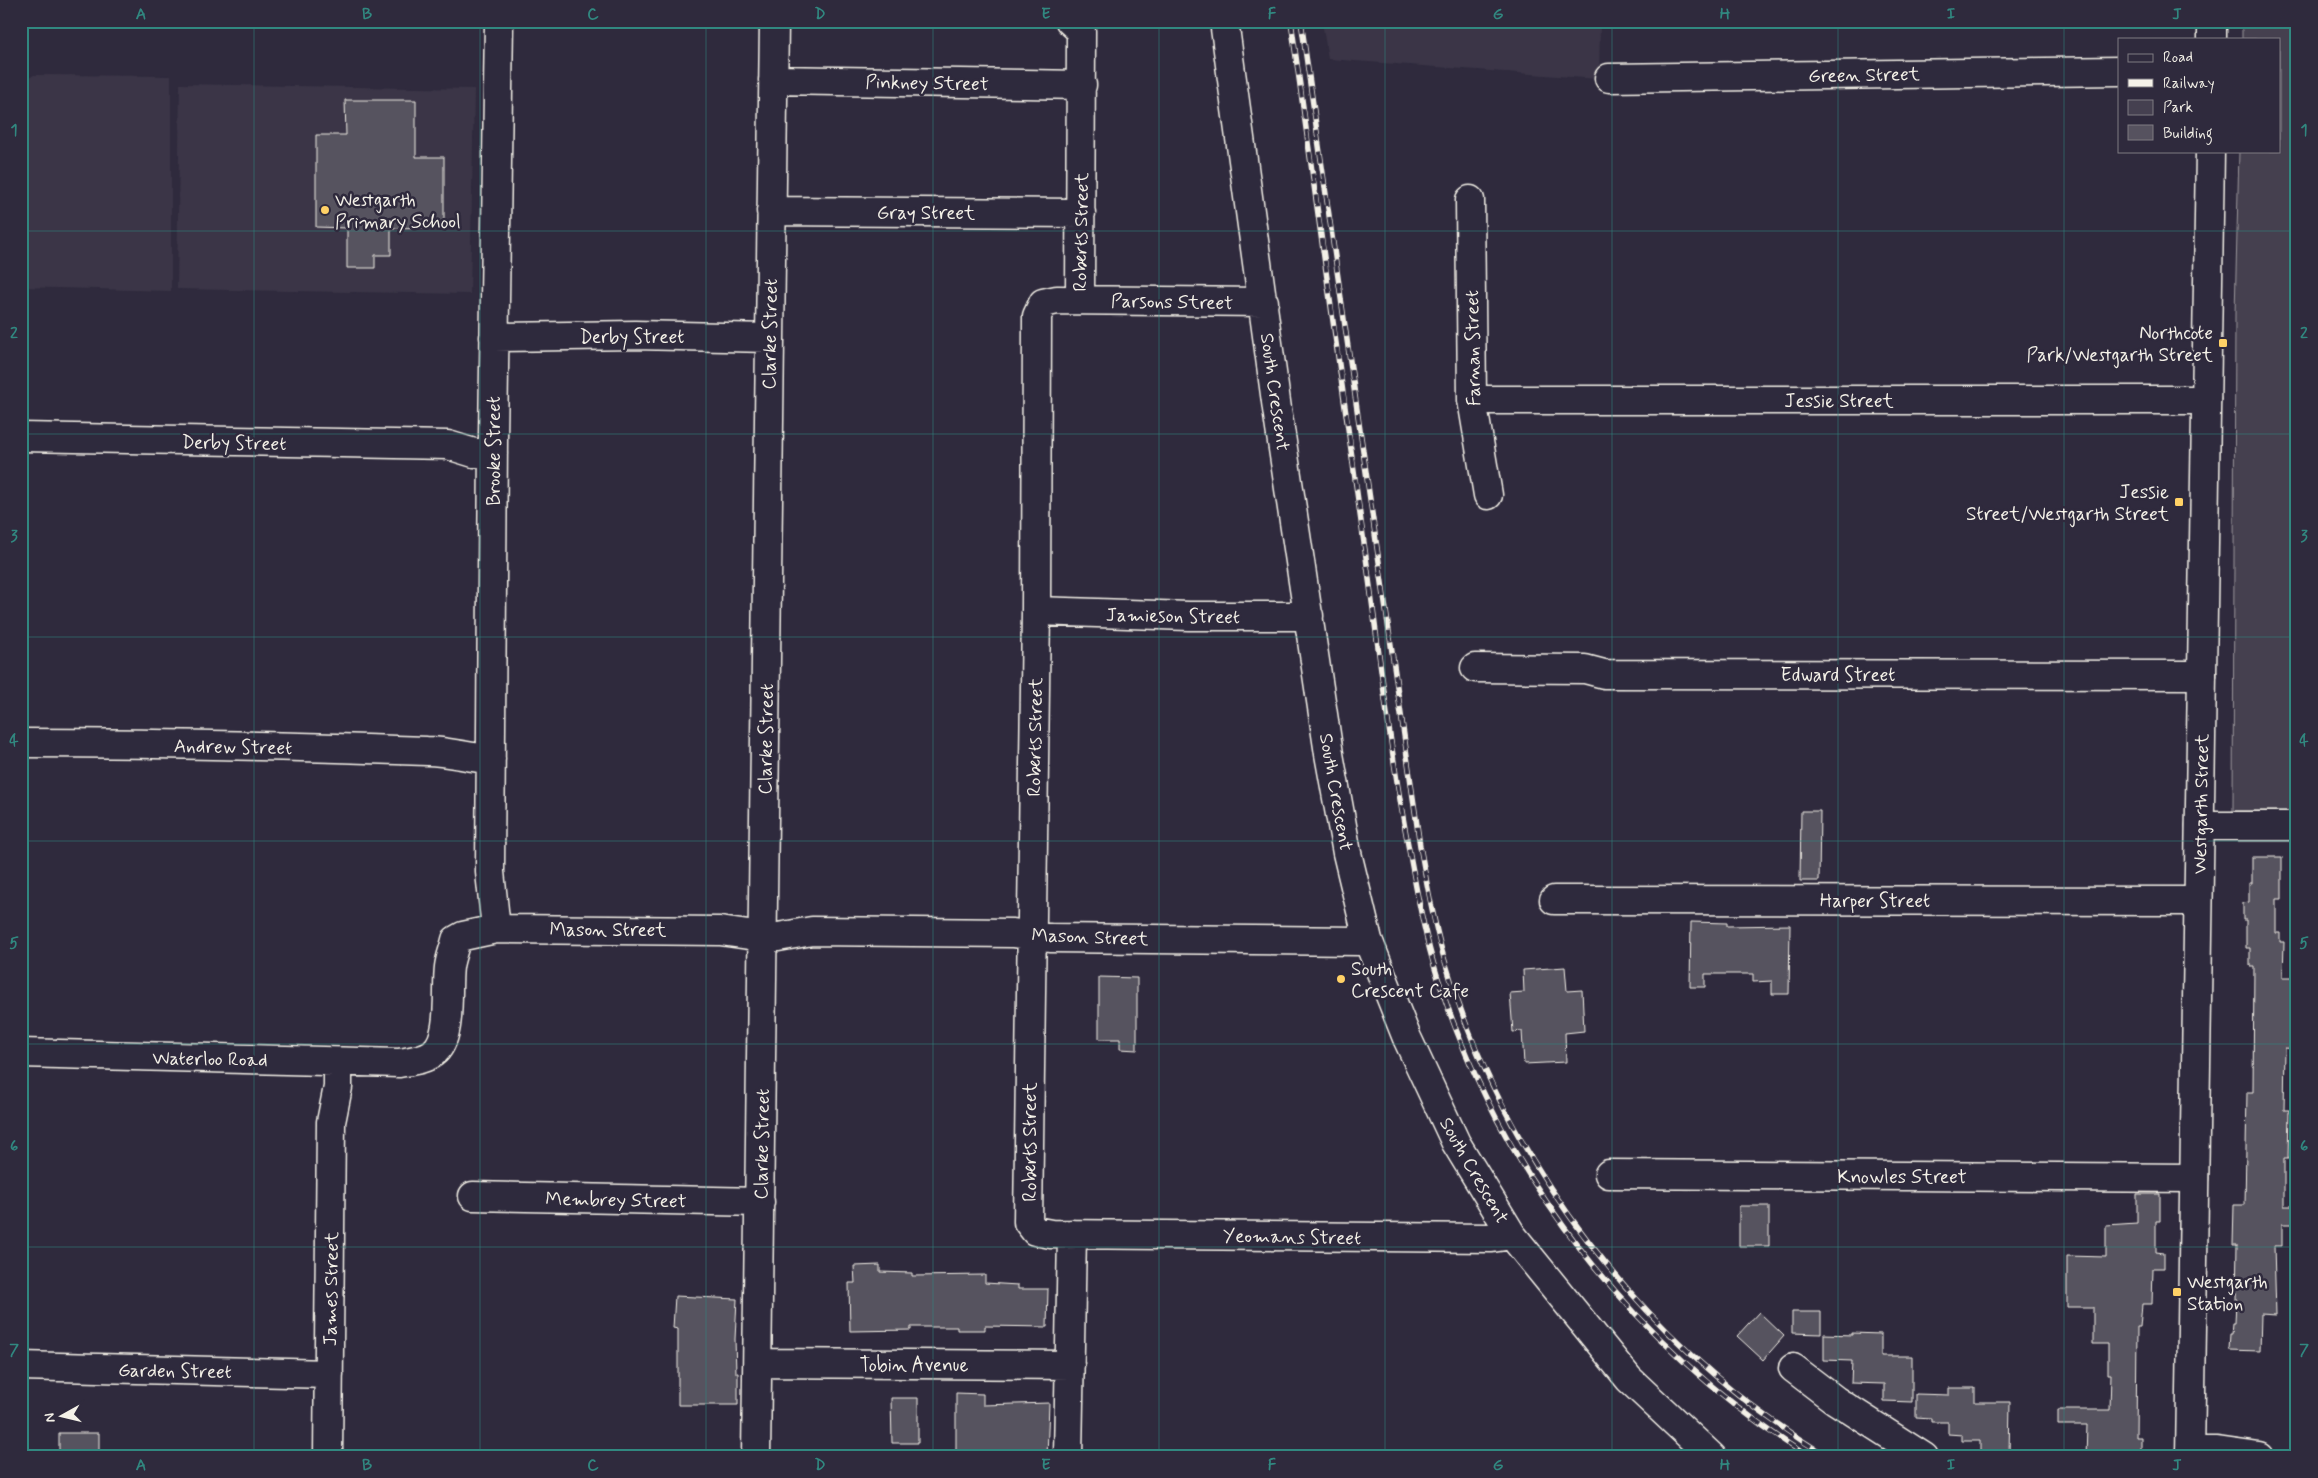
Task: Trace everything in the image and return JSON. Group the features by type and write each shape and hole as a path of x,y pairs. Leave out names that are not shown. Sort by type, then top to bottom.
{"street":[{"name":"Clarke Street","path":"756,1457 774,21"},
{"name":"Roberts Street","path":"1070,21 1081,31 1080,300 1043,303 1037,316 1036,611 1028,1222 1035,1231 1072,1234"},
{"name":"South Crescent","path":"1224,21 1264,302 1277,410 1329,754 1347,853 1368,940 1407,1038 1456,1143 1512,1235 1629,1379 1712,1457"},
{"path":"2212,21 2212,38"},
{"name":"Brooke Street","path":"474,929 496,913 490,872 498,26"},
{"name":"Green Street","path":"1608,78 2118,71"},
{"name":"Pinkney Street","path":"773,80 1082,85"},
{"name":"Westgarth Street","path":"2190,1454 2210,152"},
{"name":"Farnan Street","path":"1470,200 1472,400 1488,495"},
{"name":"Gray Street","path":"771,211 1081,213"},
{"name":"Parsons Street","path":"1080,300 1264,302"},
{"name":"Derby Street","path":"494,336 635,335 769,338"},
{"name":"Jessie Street","path":"1472,400 2206,400"},
{"name":"Derby Street","path":"21,437 448,445 474,453 493,446"},
{"name":"Jamieson Street","path":"1036,611 1219,616 1309,616"},
{"name":"Edward Street","path":"1475,668 1585,669 1604,674 2202,675"},
{"name":"Andrew Street","path":"21,743 444,751 472,758 491,752"},
{"path":"2200,826 2297,826"},
{"name":"Harper Street","path":"1554,900 2197,901"},
{"name":"Mason Street","path":"474,929 720,931 749,925 763,931 779,924 812,931 1013,933 1050,938 1368,940"},
{"name":"Waterloo Road","path":"21,1053 399,1063 424,1058 436,1050 442,1042 448,1014 449,967 474,929"},
{"name":"James Street","path":"328,1457 331,1122 338,1086 332,1061"},
{"name":"Knowles Street","path":"1609,1174 2194,1178"},
{"name":"Membrey Street","path":"473,1196 760,1202"},
{"path":"1068,1457 1072,1234"},
{"name":"Yeomans Street","path":"1072,1234 1492,1238 1512,1235"},
{"name":"Tobin Avenue","path":"758,1363 1070,1365"},
{"name":"Garden Street","path":"21,1366 329,1374"},
{"path":"1793,1368 1835,1400 1924,1457"},
{"path":"2190,1454 2217,1451 2259,1457"}],"shaded area":[{"path":"1322,21 1600,21 1599,79 1328,59"},
{"path":"34,75 171,76 171,291 21,287 21,83"},
{"name":"Westgarth Primary School","path":"180,84 474,89 470,294 177,289"}],"green space":[{"path":"2242,21 2297,21 2297,811 2233,811 2235,314 2239,152 2280,152 2280,38 2242,38"}],"building":[{"path":"345,100 416,100 416,157 444,157 444,227 391,228 391,255 375,255 375,268 347,268 347,228 316,227 316,135 346,135"},
{"path":"1801,811 1820,811 1819,881 1800,881"},
{"path":"2252,857 2282,857 2282,899 2276,899 2276,933 2280,933 2280,942 2284,942 2283,977 2297,977 2296,1049 2285,1048 2284,1110 2289,1110 2288,1158 2284,1158 2284,1206 2294,1206 2294,1224 2282,1224 2282,1246 2274,1246 2276,1315 2261,1314 2260,1351 2229,1350 2230,1334 2232,1334 2233,1323 2235,1323 2236,1300 2237,1245 2233,1245 2234,1205 2245,1205 2247,1092 2253,1092 2254,966 2250,966 2250,948 2246,948 2246,920 2243,920 2243,903 2249,902 2249,883 2252,883"},
{"path":"1691,922 1727,923 1727,926 1790,925 1789,994 1772,994 1772,981 1753,982 1753,974 1705,974 1705,987 1690,987"},
{"path":"1565,967 1567,991 1582,990 1584,1031 1565,1033 1566,1062 1524,1064 1522,1031 1513,1032 1510,993 1524,992 1523,970"},
{"path":"1099,977 1137,978 1137,1050 1120,1049 1120,1039 1099,1039"},
{"path":"2137,1194 2160,1194 2160,1221 2156,1221 2156,1252 2164,1253 2164,1268 2153,1268 2152,1304 2142,1304 2140,1327 2137,1327 2136,1437 2141,1437 2141,1457 2086,1457 2087,1425 2058,1425 2058,1410 2110,1410 2111,1374 2108,1374 2108,1344 2093,1344 2093,1307 2067,1307 2067,1256 2106,1257 2106,1225 2137,1223"},
{"path":"1739,1206 1769,1206 1769,1246 1739,1246"},
{"path":"880,1265 880,1272 912,1273 912,1276 985,1275 985,1283 1018,1285 1018,1289 1048,1289 1047,1327 985,1326 985,1330 957,1330 957,1327 911,1327 911,1330 850,1331 849,1283 855,1283 854,1266"},
{"path":"675,1296 737,1299 735,1339 738,1405 678,1405 678,1329 673,1328"},
{"path":"1759,1312 1784,1336 1763,1360 1737,1336"},
{"path":"1792,1312 1821,1312 1821,1334 1792,1333"},
{"path":"1852,1333 1881,1334 1881,1356 1912,1356 1912,1402 1884,1401 1884,1384 1851,1383 1852,1361 1824,1360 1824,1334 1852,1335"},
{"path":"1949,1388 1975,1388 1975,1402 2010,1402 2009,1455 1980,1454 1980,1441 1962,1441 1962,1435 1948,1434 1948,1422 1931,1422 1931,1418 1916,1417 1916,1394 1949,1395"},
{"path":"956,1393 983,1394 983,1405 1049,1403 1047,1457 956,1452"},
{"path":"891,1398 918,1398 918,1443 892,1443"},
{"path":"59,1433 99,1433 99,1457 59,1457"}],"railway":[{"path":"1291,21 1396,775 1421,913 1437,975 1464,1048 1497,1118 1536,1185 1580,1249 1630,1308 1685,1363 1745,1413 1809,1457"},
{"path":"1301,21 1420,846 1440,944 1470,1034 1503,1107 1543,1177 1590,1243 1642,1305 1699,1361 1761,1412 1828,1457"}],"place":[{"name":"Westgarth Primary School","path":"325,210"},
{"name":"Northcote Park/Westgarth Street","path":"2223,343"},
{"name":"Jessie Street/Westgarth Street","path":"2179,502"},
{"name":"South Crescent Cafe","path":"1341,979"},
{"name":"Westgarth Station","path":"2177,1292"}]}
